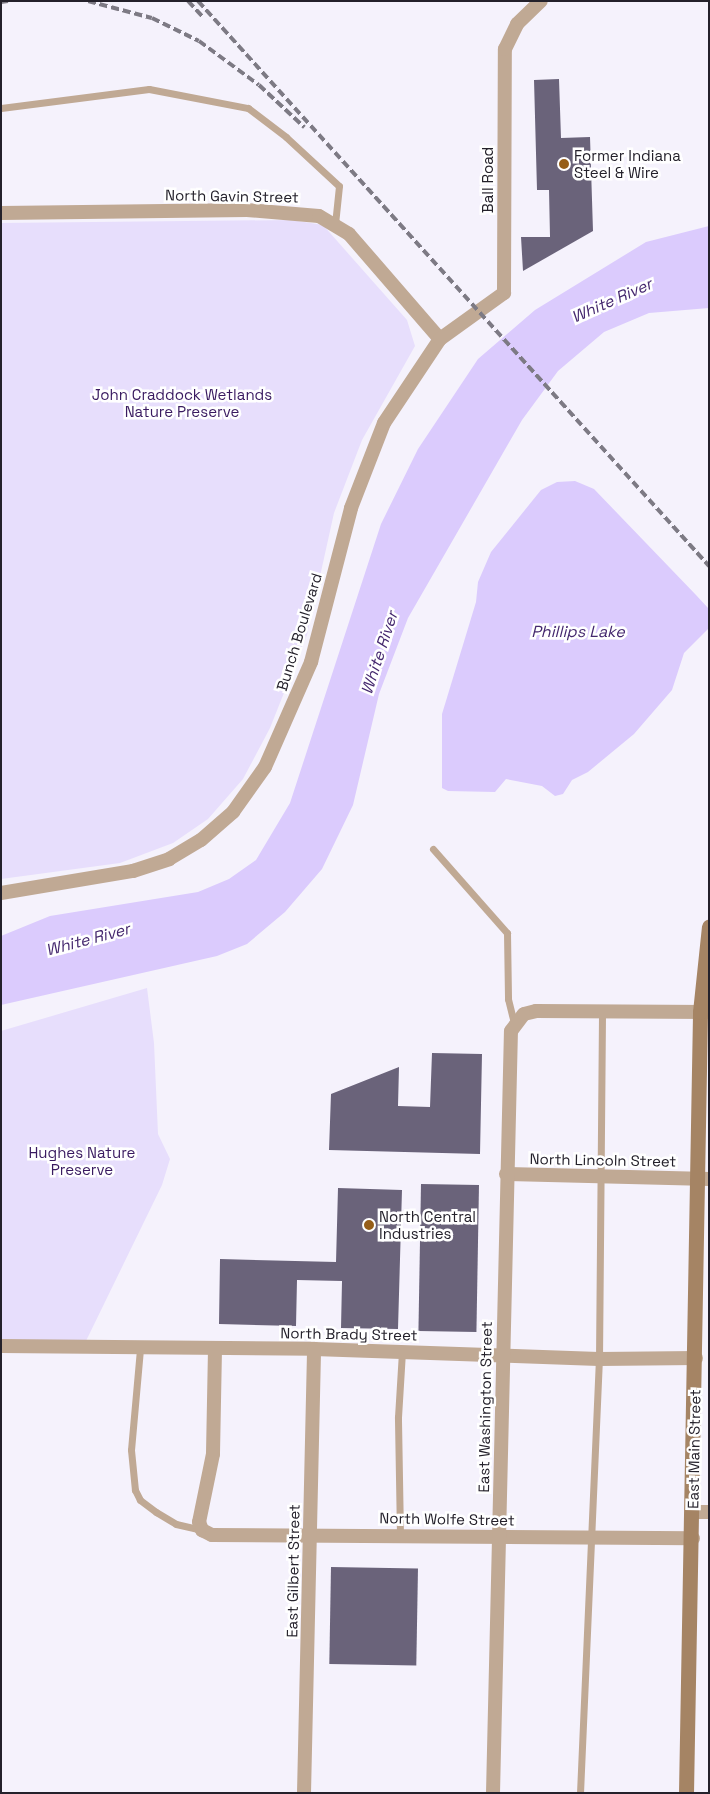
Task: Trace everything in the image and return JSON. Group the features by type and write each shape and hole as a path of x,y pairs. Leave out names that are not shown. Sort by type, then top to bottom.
{"main road":[{"name":"East Main Street","path":"686,1793 696,1358 704,1179 704,1012 709,926"}],"street":[{"name":"Ball Road","path":"440,339 504,293 505,49 517,24 541,1"},
{"name":"North Gavin Street","path":"1,213 296,212 319,216 349,234 440,339"},
{"name":"Bunch Boulevard","path":"1,893 133,871 169,859 201,840 245,797 278,742 311,662 351,508 371,449 393,406 440,339"},
{"path":"514,1023 530,1012 704,1012"},
{"name":"East Washington Street","path":"493,1793 509,1042 514,1023"},
{"name":"North Lincoln Street","path":"506,1174 704,1179"},
{"name":"North Brady Street","path":"1,1346 140,1349 314,1349 502,1354 599,1359 696,1358"},
{"path":"202,1530 199,1522 213,1454 216,1349"},
{"name":"East Gilbert Street","path":"304,1793 314,1349"},
{"path":"693,1512 709,1512"},
{"name":"North Wolfe Street","path":"202,1530 212,1535 311,1534 592,1539 693,1538"}],"lane":[{"path":"1,108 149,89 248,108 286,137 339,186 335,224"},
{"path":"433,849 507,933 508,999 514,1023"},
{"path":"580,1793 599,1359 602,1011"},
{"path":"140,1349 131,1450 135,1490 140,1500 176,1524 202,1530"},
{"path":"400,1535 398,1417 402,1351"}],"green space":[{"name":"John Craddock Wetlands Nature Preserve","path":"292,220 323,225 407,320 415,346 362,440 334,513 307,635 270,728 243,779 208,819 173,843 120,863 1,879 1,223"},
{"name":"Hughes Nature Preserve","path":"147,988 154,1043 158,1134 170,1159 162,1185 85,1343 1,1339 1,1031"}],"water":[{"name":"White River","path":"709,226 709,308 649,313 604,332 558,371 522,420 408,618 379,694 353,805 322,869 285,912 247,944 217,956 1,1005 1,936 50,916 198,892 229,879 256,860 290,803 381,524 418,449 478,359 535,310 646,242"},
{"name":"Phillips Lake","path":"575,481 594,489 708,608 709,628 684,653 672,690 634,734 588,772 572,780 563,794 555,796 542,786 506,779 495,792 448,791 442,788 442,714 476,602 478,582 491,552 541,490 557,482"}],"building":[{"name":"Former Indiana Steel & Wire","path":"559,79 561,138 590,137 593,231 523,271 521,237 550,237 549,190 537,190 534,80"},
{"path":"432,1053 482,1054 480,1154 329,1150 331,1094 399,1067 398,1106 430,1107"},
{"name":"North Central Industries","path":"421,1184 479,1185 476,1332 418,1331"},
{"name":"North Central Industries","path":"338,1188 402,1190 398,1329 341,1328 342,1281 297,1280 296,1326 219,1324 220,1259 336,1262"},
{"path":"331,1567 418,1569 416,1666 329,1664"}],"railway":[{"path":"1,2 8,1"},
{"path":"88,1 152,18 199,41 259,85 304,127"},
{"path":"188,1 202,16"},
{"path":"198,1 709,566"}],"place":[{"name":"Former Indiana Steel & Wire","path":"564,164"},
{"name":"North Central Industries","path":"369,1225"}]}
